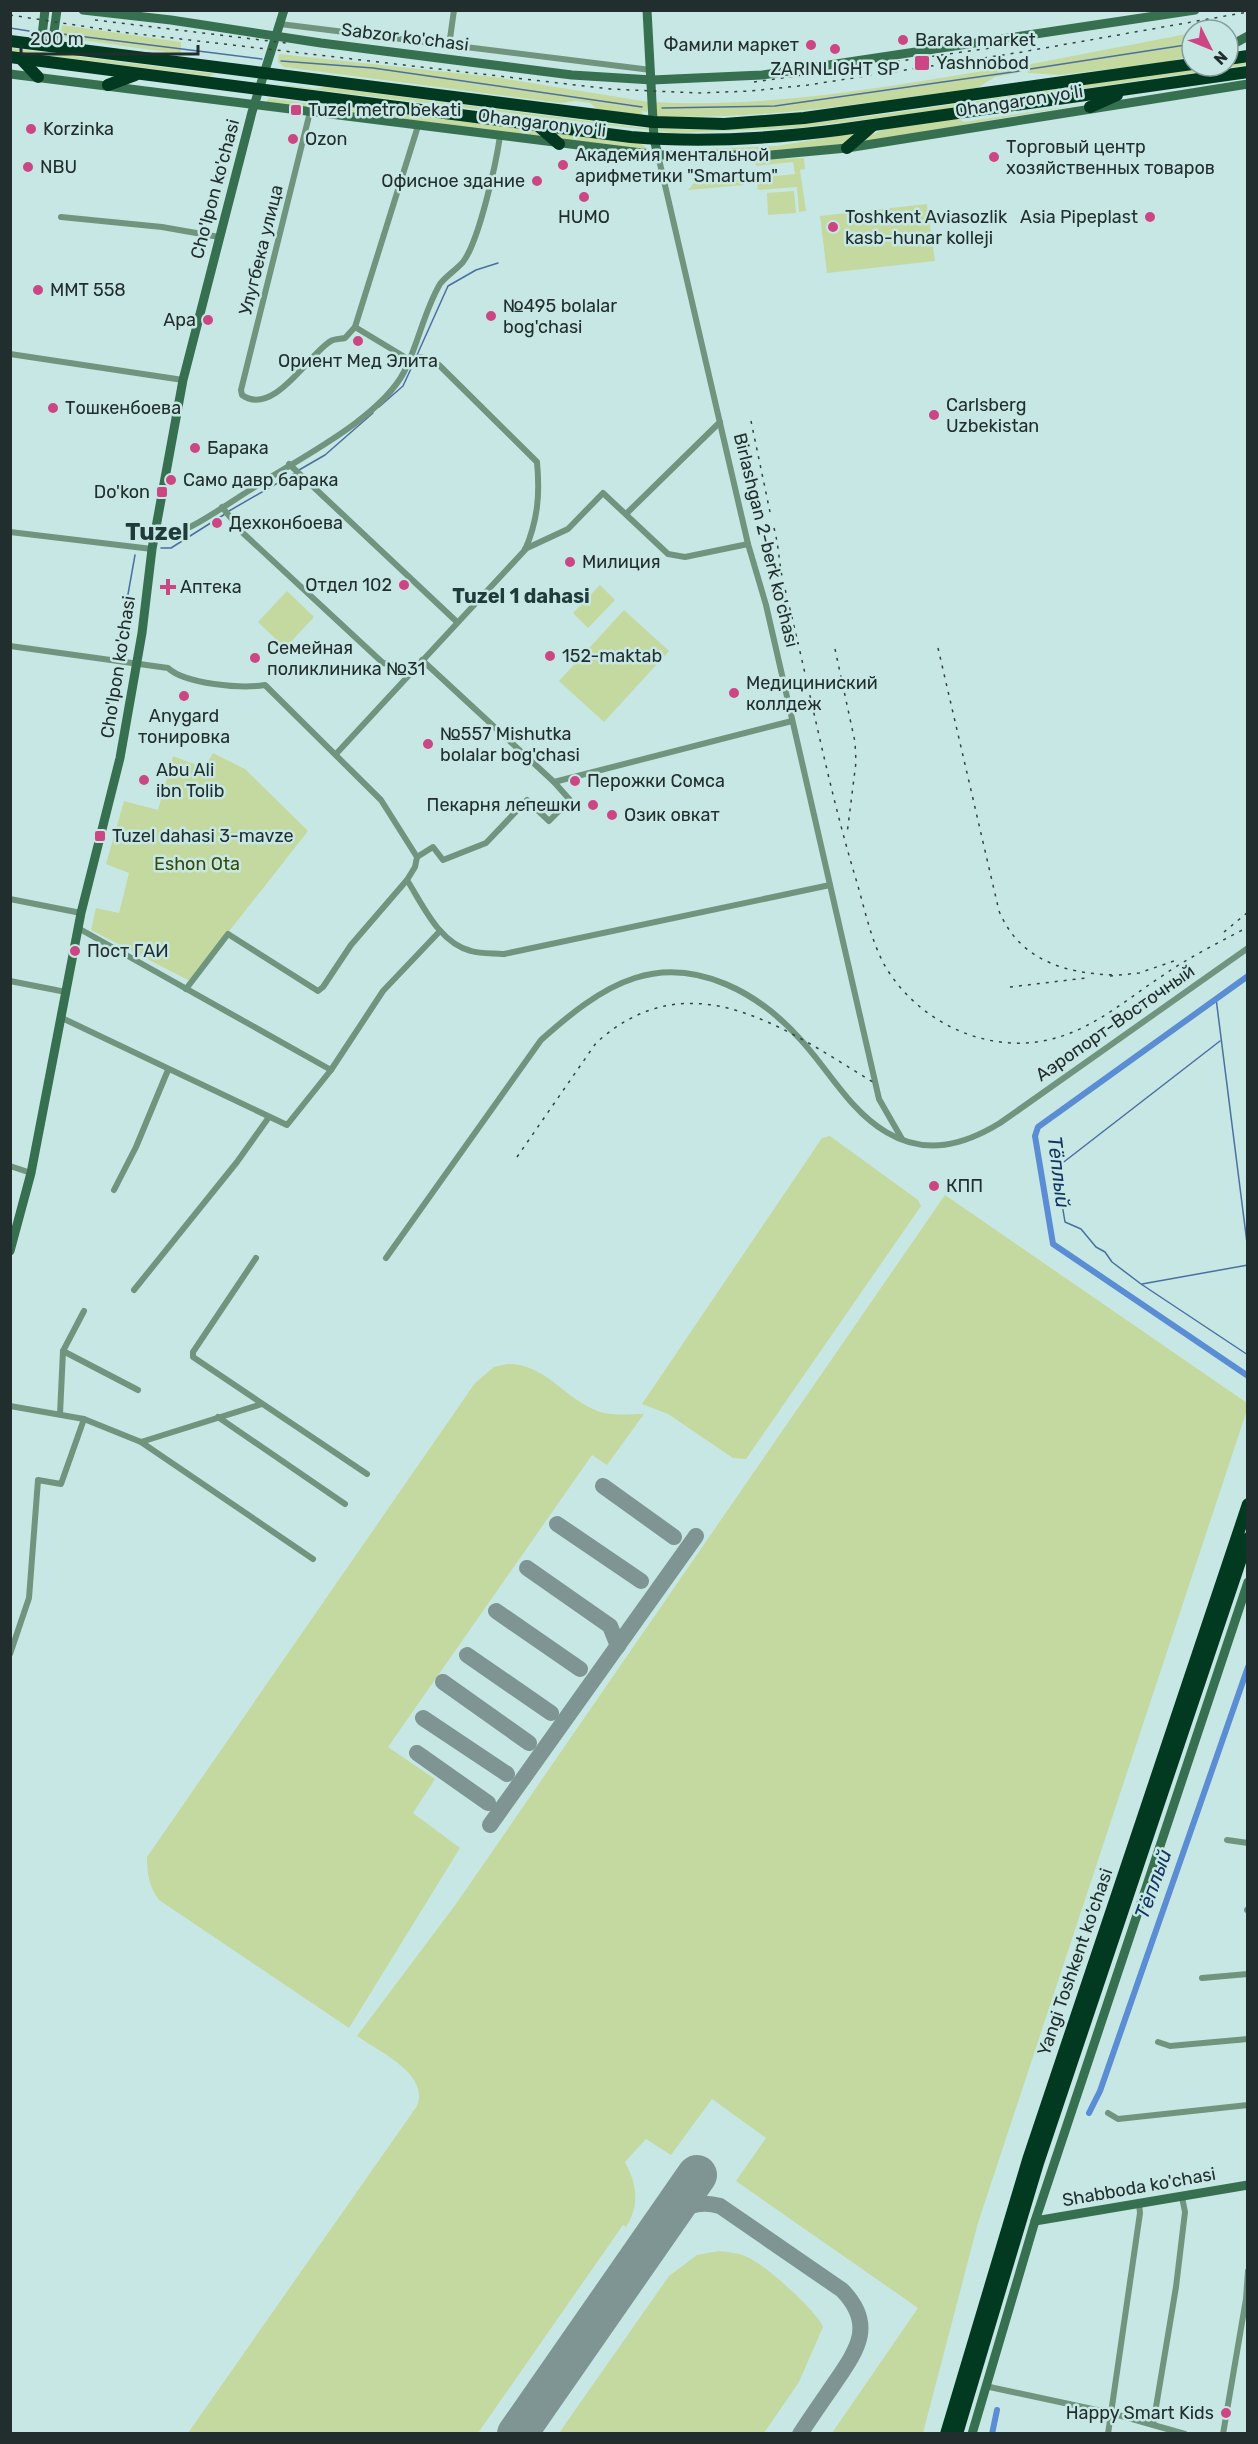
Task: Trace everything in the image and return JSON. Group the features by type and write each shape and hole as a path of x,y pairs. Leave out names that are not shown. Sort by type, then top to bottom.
{"highway":[{"name":"Ohangaron yoʻli","path":"10,41 653,122 700,124 771,121 1180,66"},
{"name":"Ohangaron yoʻli","path":"16,58 654,138 755,139 872,126 1248,72"},
{"path":"16,58 38,77"},
{"path":"108,85 138,74"},
{"path":"1090,107 1130,89"},
{"path":"953,98 964,103 964,113"},
{"path":"535,124 559,144"},
{"path":"846,148 872,126"},
{"name":"Yangi Toshkent ko‘chasi","path":"946,2433 1032,2149 1248,1504"},
{"name":"Yangi Toshkent ko‘chasi","path":"957,2433 1038,2163 1248,1538"}],"main road":[{"path":"45,10 46,45"},
{"path":"46,45 57,10"},
{"name":"Sabzor ko'chasi","path":"83,10 547,71 652,75 762,75 1195,10"},
{"name":"Cho'lpon ko'chasi","path":"10,1251 31,1173 81,913 120,758 137,663 153,545 183,380 255,105 278,36 284,10"},
{"name":"Birlashgan 2-berk ko'chasi","path":"647,10 654,138 658,155"},
{"name":"Ohangaron yoʻli","path":"10,74 658,155 771,155 846,148 1090,107 1248,84"},
{"path":"972,2433 1035,2221 1248,1582"},
{"name":"Shabboda ko'chasi","path":"1035,2221 1248,2186"}],"street":[{"path":"449,45 454,10"},
{"path":"280,24 548,58 652,75"},
{"path":"547,71 548,58"},
{"name":"Улугбека улица","path":"310,112 242,395 255,399 275,393 293,382 331,341 345,339 355,327"},
{"path":"336,753 525,550 535,528 538,508 537,462 439,365 421,357 410,358 355,327 418,126"},
{"path":"10,532 153,545 223,509 331,442 379,402 404,372 441,283 463,262 470,250 500,136"},
{"name":"Birlashgan 2-berk ko'chasi","path":"658,155 748,544 766,605 856,990 879,1099 902,1139"},
{"path":"61,217 162,227 219,237"},
{"path":"10,354 183,380"},
{"path":"626,513 720,422"},
{"path":"291,466 457,622"},
{"path":"525,550 568,529 603,493 668,554 676,557 748,544"},
{"path":"223,509 244,534 383,663 414,669"},
{"path":"10,646 168,668 176,676 213,682 252,687 265,685 381,800 417,857 415,867 407,880 351,945 318,991 228,934 186,989"},
{"path":"417,857 433,847 442,860 486,843 527,800 549,821 570,800 554,782 422,660"},
{"path":"554,782 792,721"},
{"path":"407,880 440,931 462,948 473,952 504,954 830,885"},
{"path":"10,899 81,913"},
{"path":"78,928 176,980 186,989 331,1070"},
{"path":"62,1018 287,1125 291,1123 331,1070 383,991 440,931"},
{"name":"Аэропорт-Восточный","path":"386,1258 541,1040 566,1017 601,995 635,978 672,973 704,976 740,990 778,1016 800,1038 857,1108 886,1132 932,1147 951,1145 976,1137 1000,1123 1248,948"},
{"path":"10,981 66,992"},
{"path":"114,1190 136,1147 168,1070"},
{"path":"134,1290 230,1171 269,1117"},
{"path":"10,1166 31,1173"},
{"path":"256,1258 193,1352 193,1357 367,1474"},
{"path":"60,1414 63,1352 84,1311"},
{"path":"63,1352 138,1390"},
{"path":"141,1442 262,1404"},
{"path":"10,1406 84,1419 141,1442 313,1559"},
{"path":"218,1417 345,1504"},
{"path":"10,1653 29,1598 38,1480 62,1484 84,1419"},
{"path":"1227,1840 1248,1843"},
{"path":"1202,1978 1248,1974"},
{"path":"1158,2042 1170,2046 1248,2039"},
{"path":"1108,2113 1118,2119 1248,2105"},
{"path":"1153,2425 1181,2244 1185,2212 1182,2197"},
{"path":"1108,2433 1139,2204"},
{"path":"1223,2433 1246,2300 1248,2271"},
{"path":"985,2386 1111,2413 1185,2433"}],"green space":[{"path":"62,25 181,42 181,54 60,37"},
{"path":"1180,35 1180,58 1168,62 1060,75 1028,73 1026,65"},
{"path":"11,48 216,74 209,76 11,51"},
{"path":"279,54 494,77 649,102 647,112 642,111 642,116 597,109 590,103 575,101 561,103 284,67 278,62"},
{"path":"1247,61 1247,65 1240,66 1240,62"},
{"path":"1021,65 1022,72 995,77 977,88 774,113 734,116 652,116 653,102 746,102 792,98 884,87"},
{"path":"1180,71 1180,75 976,104 976,101"},
{"path":"285,86 316,89 325,87 644,128 761,127 839,120 955,104 956,108 797,128 673,133"},
{"path":"269,98 335,107 345,104 537,129 546,139 266,102"},
{"path":"1092,103 862,141 870,135 894,127 959,119 964,122"},
{"path":"549,130 640,143 650,150 559,139"},
{"path":"855,133 846,144 764,151 703,152 703,149 776,146"},
{"path":"804,158 805,169 800,170 806,211 799,212 797,187 758,190 756,178 795,174 793,162 756,166 755,160"},
{"path":"743,173 744,185 688,190 700,176"},
{"path":"794,191 796,213 768,215 767,193"},
{"path":"927,204 935,261 827,273 820,216"},
{"path":"600,585 615,600 588,628 573,613"},
{"path":"287,591 314,617 285,648 258,622"},
{"path":"624,610 669,651 604,722 559,681"},
{"name":"Eshon Ota","path":"213,753 245,769 308,831 190,981 91,930 96,908 119,913 129,873 106,864 124,801 158,810 173,756 204,768"},
{"path":"830,1136 918,1200 921,1206 746,1459 733,1458 668,1414 642,1404 822,1138"},
{"path":"945,1195 1247,1403 1248,1407 978,2223 923,2433 832,2433 918,2308 736,2181 766,2138 712,2099 671,2155 646,2139 625,2162 632,2178 635,2194 633,2211 626,2227 623,2225 478,2433 188,2433 417,2106 419,2094 409,2074 389,2056 357,2036 456,1904"},
{"path":"507,1364 520,1365 542,1374 582,1403 599,1412 618,1415 644,1414 607,1465 592,1455 388,1747 435,1779 413,1813 460,1848 349,2028 159,1900 149,1880 147,1857 475,1383 494,1367"},
{"path":"719,2251 739,2254 758,2264 802,2301 823,2327 799,2382 764,2433 559,2433 669,2276 697,2255"}],"waterway":[{"path":"10,28 29,31"},
{"path":"62,34 262,59"},
{"path":"1030,69 1180,46"},
{"path":"281,61 373,68 642,107"},
{"path":"662,108 775,106 1019,71"},
{"path":"417,355 448,286 476,270 498,263"},
{"path":"379,407 403,386 415,360"},
{"path":"299,470 325,455 373,413"},
{"path":"229,511 295,473"},
{"path":"161,548 171,548 225,514"},
{"path":"117,656 135,555"},
{"name":"Тёплый","path":"1248,976 1038,1127 1035,1136 1053,1244 1248,1376"},
{"path":"1216,998 1248,1251"},
{"path":"1220,1041 1056,1168 1065,1222 1081,1229 1112,1262 1141,1284 1248,1355"},
{"path":"1142,1284 1248,1265"},
{"name":"Тёплый","path":"1089,2113 1100,2091 1248,1667"},
{"name":"Тёплый","path":"992,2434 997,2410"}],"taxiway":[{"path":"603,1486 674,1537"},
{"path":"557,1524 641,1581"},
{"path":"490,1825 696,1536"},
{"path":"527,1568 610,1626 618,1646"},
{"path":"496,1611 580,1669"},
{"path":"467,1655 551,1713"},
{"path":"443,1682 529,1743"},
{"path":"423,1718 507,1774"},
{"path":"417,1753 488,1803"},
{"path":"662,2226 674,2215 688,2207 703,2204 720,2206 842,2290 852,2303 860,2326 856,2349 800,2434"}],"runway":[{"path":"517,2434 697,2175"}],"railway":[{"path":"10,15 121,32 610,89 698,93 751,91 808,85 1022,52 1248,12"},
{"path":"95,20 286,43"},
{"path":"754,82 1039,41"},
{"path":"751,421 770,512"},
{"path":"774,528 783,581 826,766 868,922 885,966 914,1002 953,1028 974,1036 997,1042 1043,1041 1060,1037 1092,1023 1185,961 1248,927"},
{"path":"938,648 999,911 1008,928 1019,942 1032,953 1047,961 1080,972 1117,975"},
{"path":"835,649 855,742 856,762 847,834"},
{"path":"1224,932 1248,912"},
{"path":"1110,976 1139,973 1174,961"},
{"path":"1010,987 1086,978"},
{"path":"517,1157 596,1043 632,1018 667,1006 703,1004 738,1011 773,1025 808,1043 876,1084"},
{"path":"1077,1054 1124,1013"}],"place":[{"name":"Baraka market","path":"903,40"},
{"name":"Фамили маркет","path":"811,45"},
{"name":"ZARINLIGHT SP","path":"835,49"},
{"name":"Yashnobod","path":"922,63"},
{"name":"Tuzel metro bekati","path":"296,110"},
{"name":"Korzinka","path":"31,129"},
{"name":"Ozon","path":"293,139"},
{"name":"Торговый центр хозяйственных товаров","path":"994,157"},
{"name":"Академия ментальной арифметики \"Smartum\"","path":"563,165"},
{"name":"NBU","path":"28,167"},
{"name":"Офисное здание","path":"537,181"},
{"name":"HUMO","path":"584,197"},
{"name":"Asia Pipeplast","path":"1150,217"},
{"name":"Toshkent Aviasozlik kasb-hunar kolleji","path":"833,227"},
{"name":"MMT 558","path":"38,290"},
{"name":"№495 bolalar bog'chasi","path":"491,316"},
{"name":"Ара","path":"208,320"},
{"name":"Ориент Мед Элита","path":"358,341"},
{"name":"Тошкенбоева","path":"53,408"},
{"name":"Carlsberg Uzbekistan","path":"934,415"},
{"name":"Барака","path":"195,448"},
{"name":"Само давр барака","path":"171,480"},
{"name":"Do'kon","path":"162,492"},
{"name":"Дехконбоева","path":"217,523"},
{"name":"Милиция","path":"570,562"},
{"name":"Отдел 102","path":"404,585"},
{"name":"Аптека","path":"168,587"},
{"name":"152-maktab","path":"550,656"},
{"name":"Семейная поликлиника №31","path":"255,658"},
{"name":"Медициниский коллдеж","path":"734,693"},
{"name":"Anygard тонировка","path":"184,696"},
{"name":"№557 Mishutka bolalar bog'chasi","path":"428,744"},
{"name":"Abu Ali ibn Tolib","path":"144,780"},
{"name":"Перожки Сомса","path":"575,781"},
{"name":"Пекарня лепешки","path":"593,805"},
{"name":"Озик овкат","path":"612,815"},
{"name":"Tuzel dahasi 3-mavze","path":"100,836"},
{"name":"Пост ГАИ","path":"75,951"},
{"name":"КПП","path":"934,1186"},
{"name":"Happy Smart Kids","path":"1226,2413"}],"district":[{"name":"Tuzel","path":"157,532"},
{"name":"Tuzel 1 dahasi","path":"521,596"}]}
